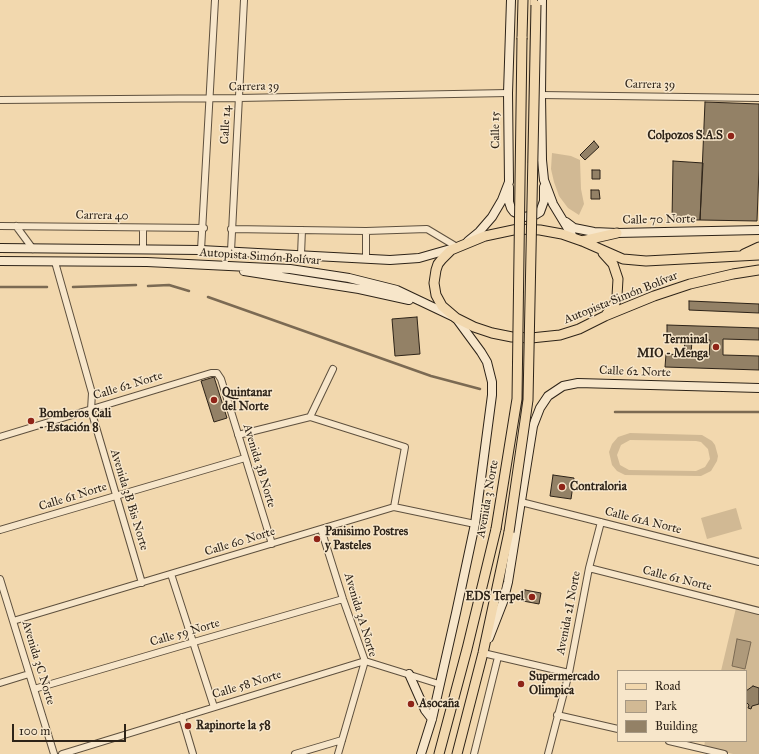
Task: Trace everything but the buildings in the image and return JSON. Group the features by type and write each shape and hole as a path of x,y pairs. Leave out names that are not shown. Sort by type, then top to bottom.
{"main road":[{"name":"Calle 15","path":"519,243 523,2"},
{"name":"Avenida 3 Norte","path":"457,754 483,653 509,532 528,400 538,2"},
{"name":"Autopista Simón Bolívar","path":"460,246 496,233 518,229 540,230 573,237 595,248 623,259 646,261 759,255"},
{"path":"582,241 617,233"},
{"name":"Avenida 3 Norte","path":"439,754 467,649 496,529 516,399 519,243"},
{"path":"456,318 442,306 436,295 434,283 436,270 442,259 460,246"},
{"path":"741,256 759,247"},
{"path":"595,248 605,255 613,264 618,280 618,292 615,303 605,316"},
{"name":"Autopista Simón Bolívar","path":"456,318 492,334 531,338 550,337 588,326 605,316 654,296 690,284 733,274 759,270"}],"street":[{"name":"Calle 14","path":"201,250 204,228 215,0"},
{"name":"Calle 14","path":"230,251 244,0"},
{"name":"Calle 15","path":"460,246 479,232 492,217 502,200 509,182 508,93 511,0"},
{"path":"509,182 509,202 511,208 519,216 530,217 535,215 543,207 544,180 542,160 538,2"},
{"name":"Carrera 39","path":"0,100 238,98 508,93"},
{"name":"Carrera 39","path":"541,94 759,98"},
{"path":"544,180 553,204 573,237"},
{"name":"Calle 70 Norte","path":"563,220 574,228 594,232 617,233 759,230"},
{"name":"Carrera 40","path":"0,226 204,228"},
{"path":"16,226 33,249"},
{"path":"143,228 143,250"},
{"path":"231,229 366,231 426,229 460,246"},
{"path":"301,255 302,230"},
{"path":"366,231 366,258"},
{"name":"Autopista Simón Bolívar","path":"0,248 201,250 390,260 419,258 460,246"},
{"name":"Autopista Simón Bolívar","path":"0,261 147,262 275,268 332,275 373,283 397,290 456,318"},
{"name":"Avenida 3B Bis Norte","path":"55,262 92,393 91,410 142,583"},
{"name":"Avenida 3 Norte","path":"421,754 432,719 475,524 491,408 492,382 487,362 456,318"},
{"path":"310,417 333,368"},
{"name":"Calle 62 Norte","path":"0,437 211,373 217,374"},
{"name":"Avenida 3B Norte","path":"217,374 221,379 272,544"},
{"name":"Calle 62 Norte","path":"533,426 540,408 548,396 558,388 572,383 584,382 759,388"},
{"path":"238,435 310,417 405,447 394,507"},
{"name":"Avenida 3 Norte","path":"483,653 505,596 510,574 533,426"},
{"name":"Calle 61 Norte","path":"0,530 245,458"},
{"name":"Calle 61A Norte","path":"521,502 759,562"},
{"name":"Calle 60 Norte","path":"13,621 394,507 475,524"},
{"name":"Avenida 2I Norte","path":"548,754 569,673 589,568 601,522"},
{"name":"Avenida 3A Norte","path":"321,529 343,599 365,661 338,754"},
{"name":"Calle 61 Norte","path":"589,568 759,611"},
{"path":"171,574 214,707"},
{"name":"Avenida 3C Norte","path":"0,579 54,754"},
{"name":"Calle 59 Norte","path":"34,689 343,599"},
{"path":"483,653 569,673"},
{"path":"474,754 498,657"},
{"path":"365,661 439,684"},
{"name":"Calle 58 Norte","path":"62,754 365,661"},
{"path":"0,683 29,674"},
{"path":"409,674 425,710 432,719"},
{"path":"557,715 617,729"},
{"path":"182,717 193,754"},
{"path":"295,754 342,740"},
{"path":"673,742 724,754"}],"green space":[{"path":"530,0 531,0 527,163"},
{"path":"552,153 571,156 580,160 581,189 584,204 579,215 568,208 559,196 551,169"},
{"path":"630,433 702,435 712,441 715,445 718,456 717,461 711,471 701,476 625,475 617,471 612,465 609,452 612,444 618,437","holes":["630,440 701,442 708,449 710,459 705,467 696,471 629,470 620,465 617,455 621,445"]},
{"path":"736,508 742,529 707,539 701,518"},
{"path":"736,608 759,614 759,754 733,754 704,747 705,742 747,742 747,670 721,670"}],"shaded area":[{"path":"737,639 751,642 745,669 732,666"}],"waterway":[{"path":"73,287 136,285"},
{"path":"148,286 169,285 189,291"},
{"path":"0,287 47,287"},
{"path":"208,297 431,376 480,389"},
{"path":"615,412 759,412"}],"place":[{"name":"Colpozos S.A.S","path":"731,136"},
{"name":"Terminal MIO - Menga","path":"716,347"},
{"name":"Quintanar del Norte","path":"214,400"},
{"name":"Bomberos Cali - Estación 8","path":"31,421"},
{"name":"Contraloria","path":"562,487"},
{"name":"Panisimo Postres y Pasteles","path":"317,539"},
{"name":"EDS Terpel","path":"532,597"},
{"name":"Supermercado Olimpica","path":"521,684"},
{"name":"Asocaña","path":"411,704"},
{"name":"Rapinorte la 58","path":"188,726"}]}
